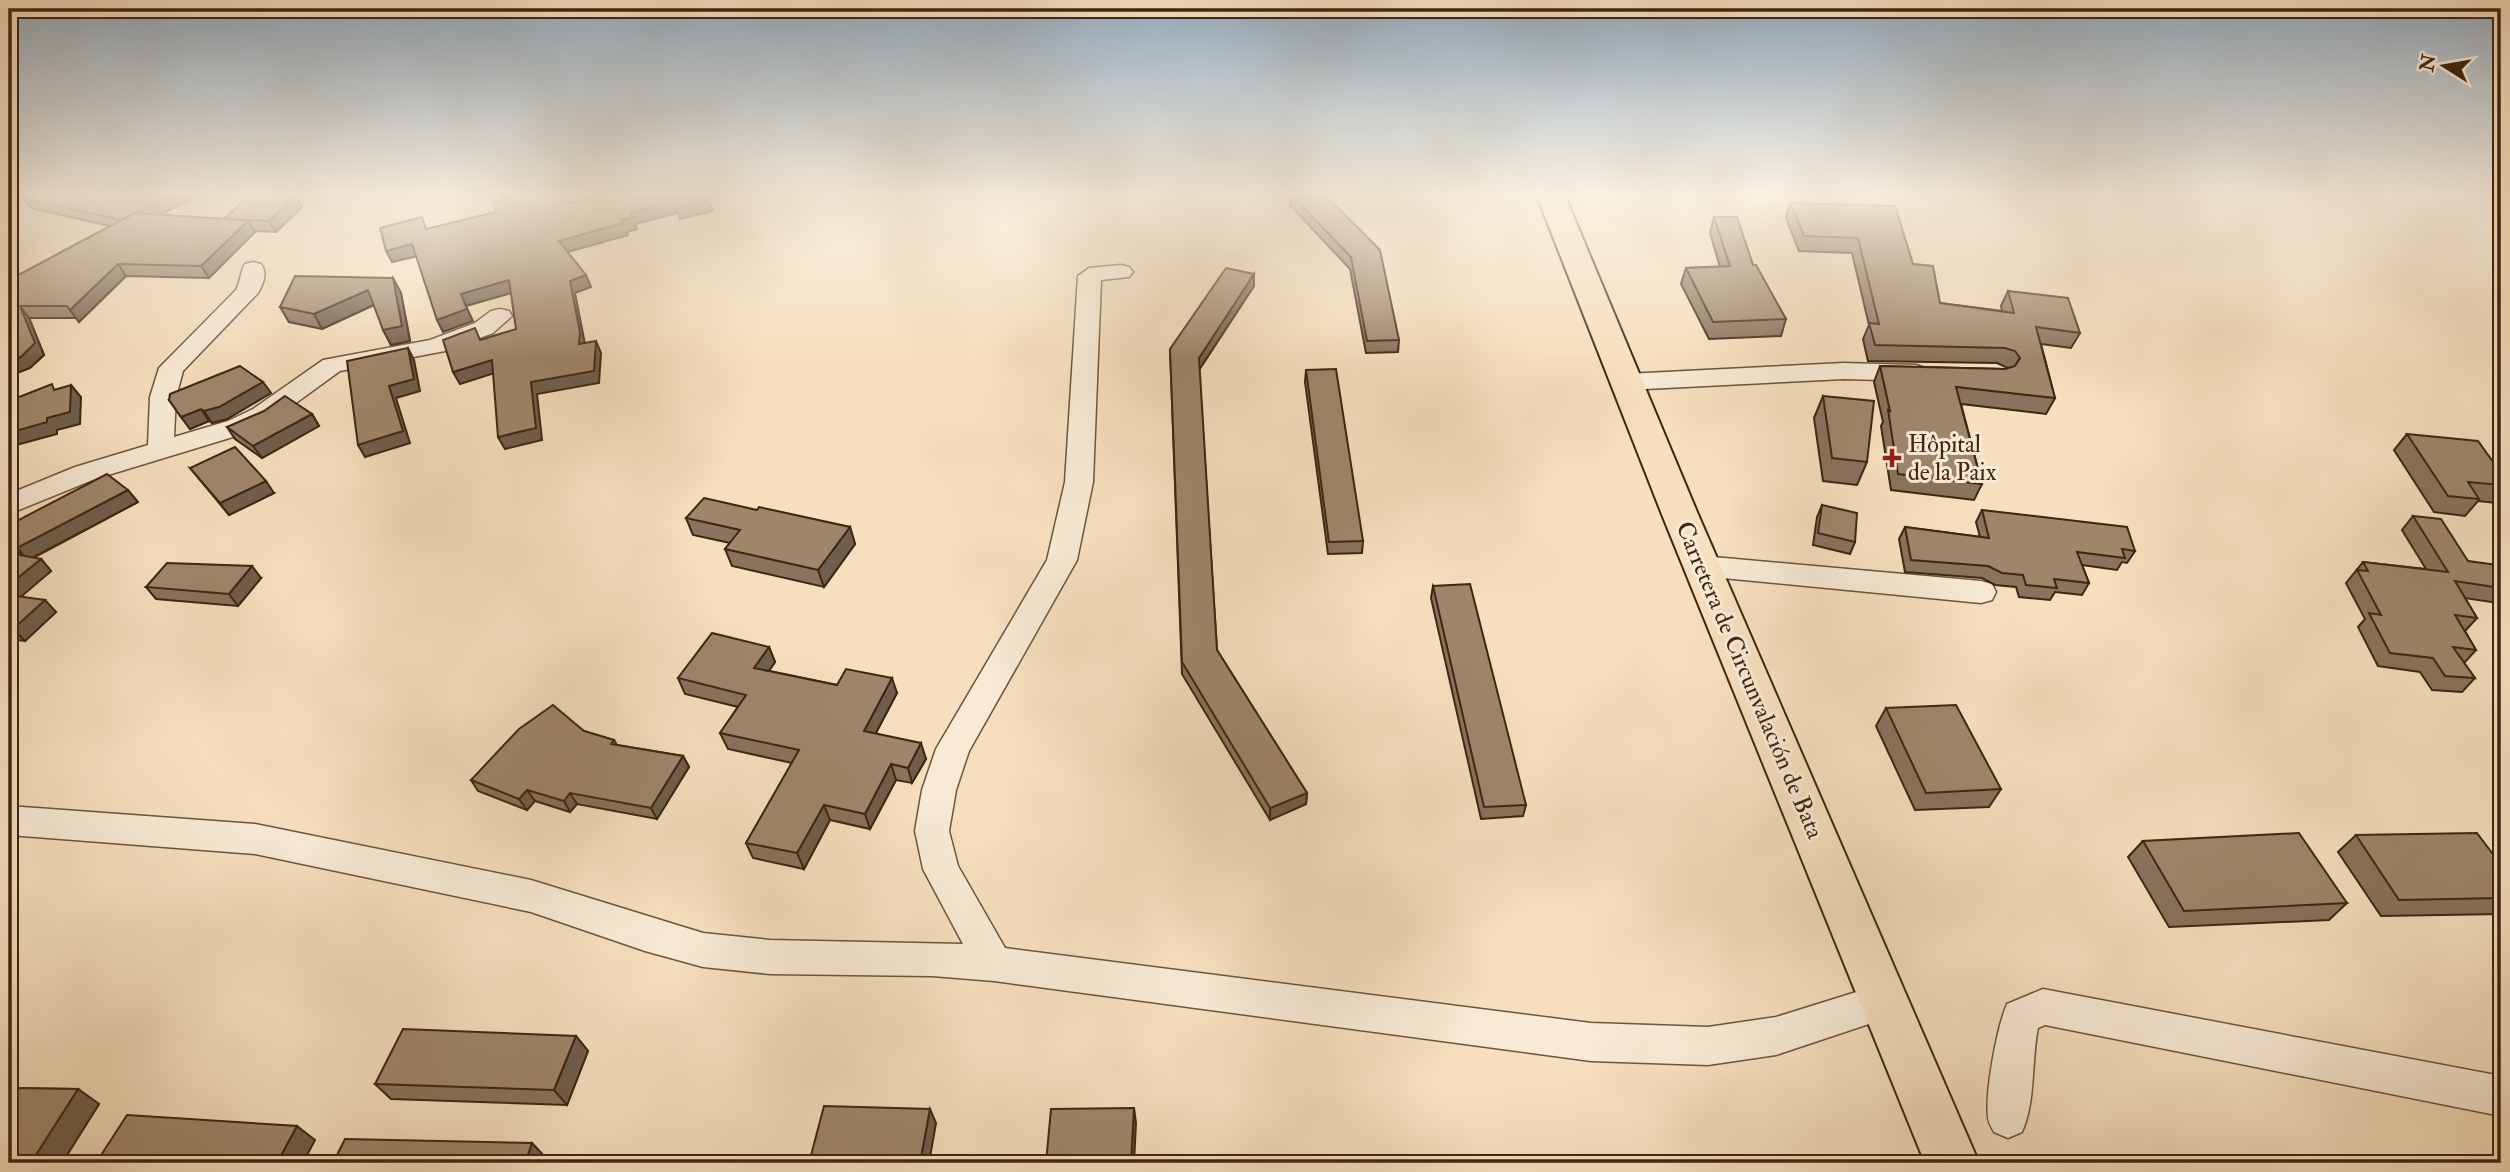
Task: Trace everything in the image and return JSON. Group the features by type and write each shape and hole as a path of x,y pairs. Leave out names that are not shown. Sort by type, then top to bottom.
{"main road":[{"name":"Carretera de Circunvalación de Bata","path":"1573,251 1952,1163"}],"street":[{"path":"161,450 162,407 167,376 246,293 252,282 253,269"},
{"path":"994,964 941,869 932,831 939,790 953,749 1062,560 1079,482 1090,276 1121,272"},
{"path":"9,505 85,473 215,435 262,415 332,365 436,346 484,328 500,316"},
{"path":"1626,382 1844,371 1941,373"},
{"path":"1702,566 1982,592"},
{"path":"9,821 255,839 531,896 645,934 703,950 770,957 932,959 994,964 1591,1042 1708,1046 1776,1035 1885,1001"},
{"path":"2008,1118 2014,1050 2021,1017 2043,1007 2501,1096"}],"building":[{"path":"64,251 217,251 201,266 118,264 70,310 67,306 20,306 35,343 21,357 9,361 9,280"},
{"path":"414,251 567,251 586,275 570,281 580,332 579,344 596,341 594,371 531,382 536,428 498,437 492,360 453,372 443,340 475,328 480,340 516,329 509,280 461,294 467,309 437,320"},
{"path":"1345,251 1380,251 1399,340 1367,341 1351,257"},
{"path":"1725,251 1748,251 1753,265 1756,265 1786,319 1713,322 1686,268 1730,266"},
{"path":"1861,251 1909,251 1913,264 1933,266 1940,303 2014,313 2008,291 2068,298 2080,333 2036,327 2055,398 1956,387 1982,484 1898,474 1888,410 1890,411 1880,366 2005,369 2015,366 2020,358 2015,351 2005,348 1875,345 1869,323 1879,324"},
{"path":"1226,268 1254,274 1199,358 1217,650 1307,793 1270,808 1182,662 1170,349"},
{"path":"295,276 393,278 402,326 383,330 368,290 314,314 280,307"},
{"path":"408,348 414,379 389,386 403,431 358,445 347,361"},
{"path":"240,366 263,382 219,407 204,411 201,409 181,417 169,400 170,394"},
{"path":"1336,369 1363,541 1329,542 1306,370"},
{"path":"52,384 54,390 71,385 70,412 9,433 9,401"},
{"path":"285,396 312,414 253,446 227,427 264,411"},
{"path":"1823,396 1874,401 1867,462 1832,458"},
{"path":"2407,434 2478,441 2501,473 2501,485 2468,482 2479,499 2448,496"},
{"path":"235,447 266,481 220,503 190,468"},
{"path":"107,474 128,490 17,548 9,541 9,525"},
{"path":"704,498 850,527 818,570 725,549 740,530 686,518"},
{"path":"1822,505 1857,513 1855,542 1818,533"},
{"path":"1982,510 2127,527 2135,551 2122,549 2125,558 2077,552 2089,583 2054,579 2057,588 2026,585 2023,575 2002,573 1988,566 1911,560 1905,527 1989,538"},
{"path":"2413,516 2441,519 2468,561 2497,565 2501,572 2501,588 2455,581 2477,618 2455,615 2476,650 2453,647 2475,678 2445,676 2433,658 2390,653 2369,613 2381,615 2357,570 2368,571 2363,562 2448,572"},
{"path":"9,553 41,559 9,585"},
{"path":"167,563 252,566 229,594 146,587"},
{"path":"1470,584 1526,805 1484,807 1433,586"},
{"path":"16,596 45,600 13,629 9,628 9,602"},
{"path":"712,633 769,647 754,668 837,685 846,669 892,678 864,731 921,743 908,768 891,764 865,814 824,805 797,853 746,843 799,750 720,733 746,695 678,678"},
{"path":"553,705 584,731 614,740 611,744 683,756 651,808 570,793 564,801 527,790 519,799 471,780 519,729"},
{"path":"1956,705 2001,789 1926,793 1886,708"},
{"path":"2299,833 2347,903 2184,911 2143,841"},
{"path":"2477,833 2501,865 2501,898 2399,900 2356,835"},
{"path":"403,1029 576,1036 554,1090 375,1084"},
{"path":"9,1088 78,1089 32,1161 9,1160"},
{"path":"824,1106 930,1109 920,1163 809,1163"},
{"path":"1134,1108 1131,1163 1046,1163 1051,1109"},
{"path":"127,1115 297,1126 277,1163 96,1163"},
{"path":"345,1139 532,1143 525,1163 333,1163"}],"place":[{"name":"Hôpital de la Paix","path":"1892,458"}]}
